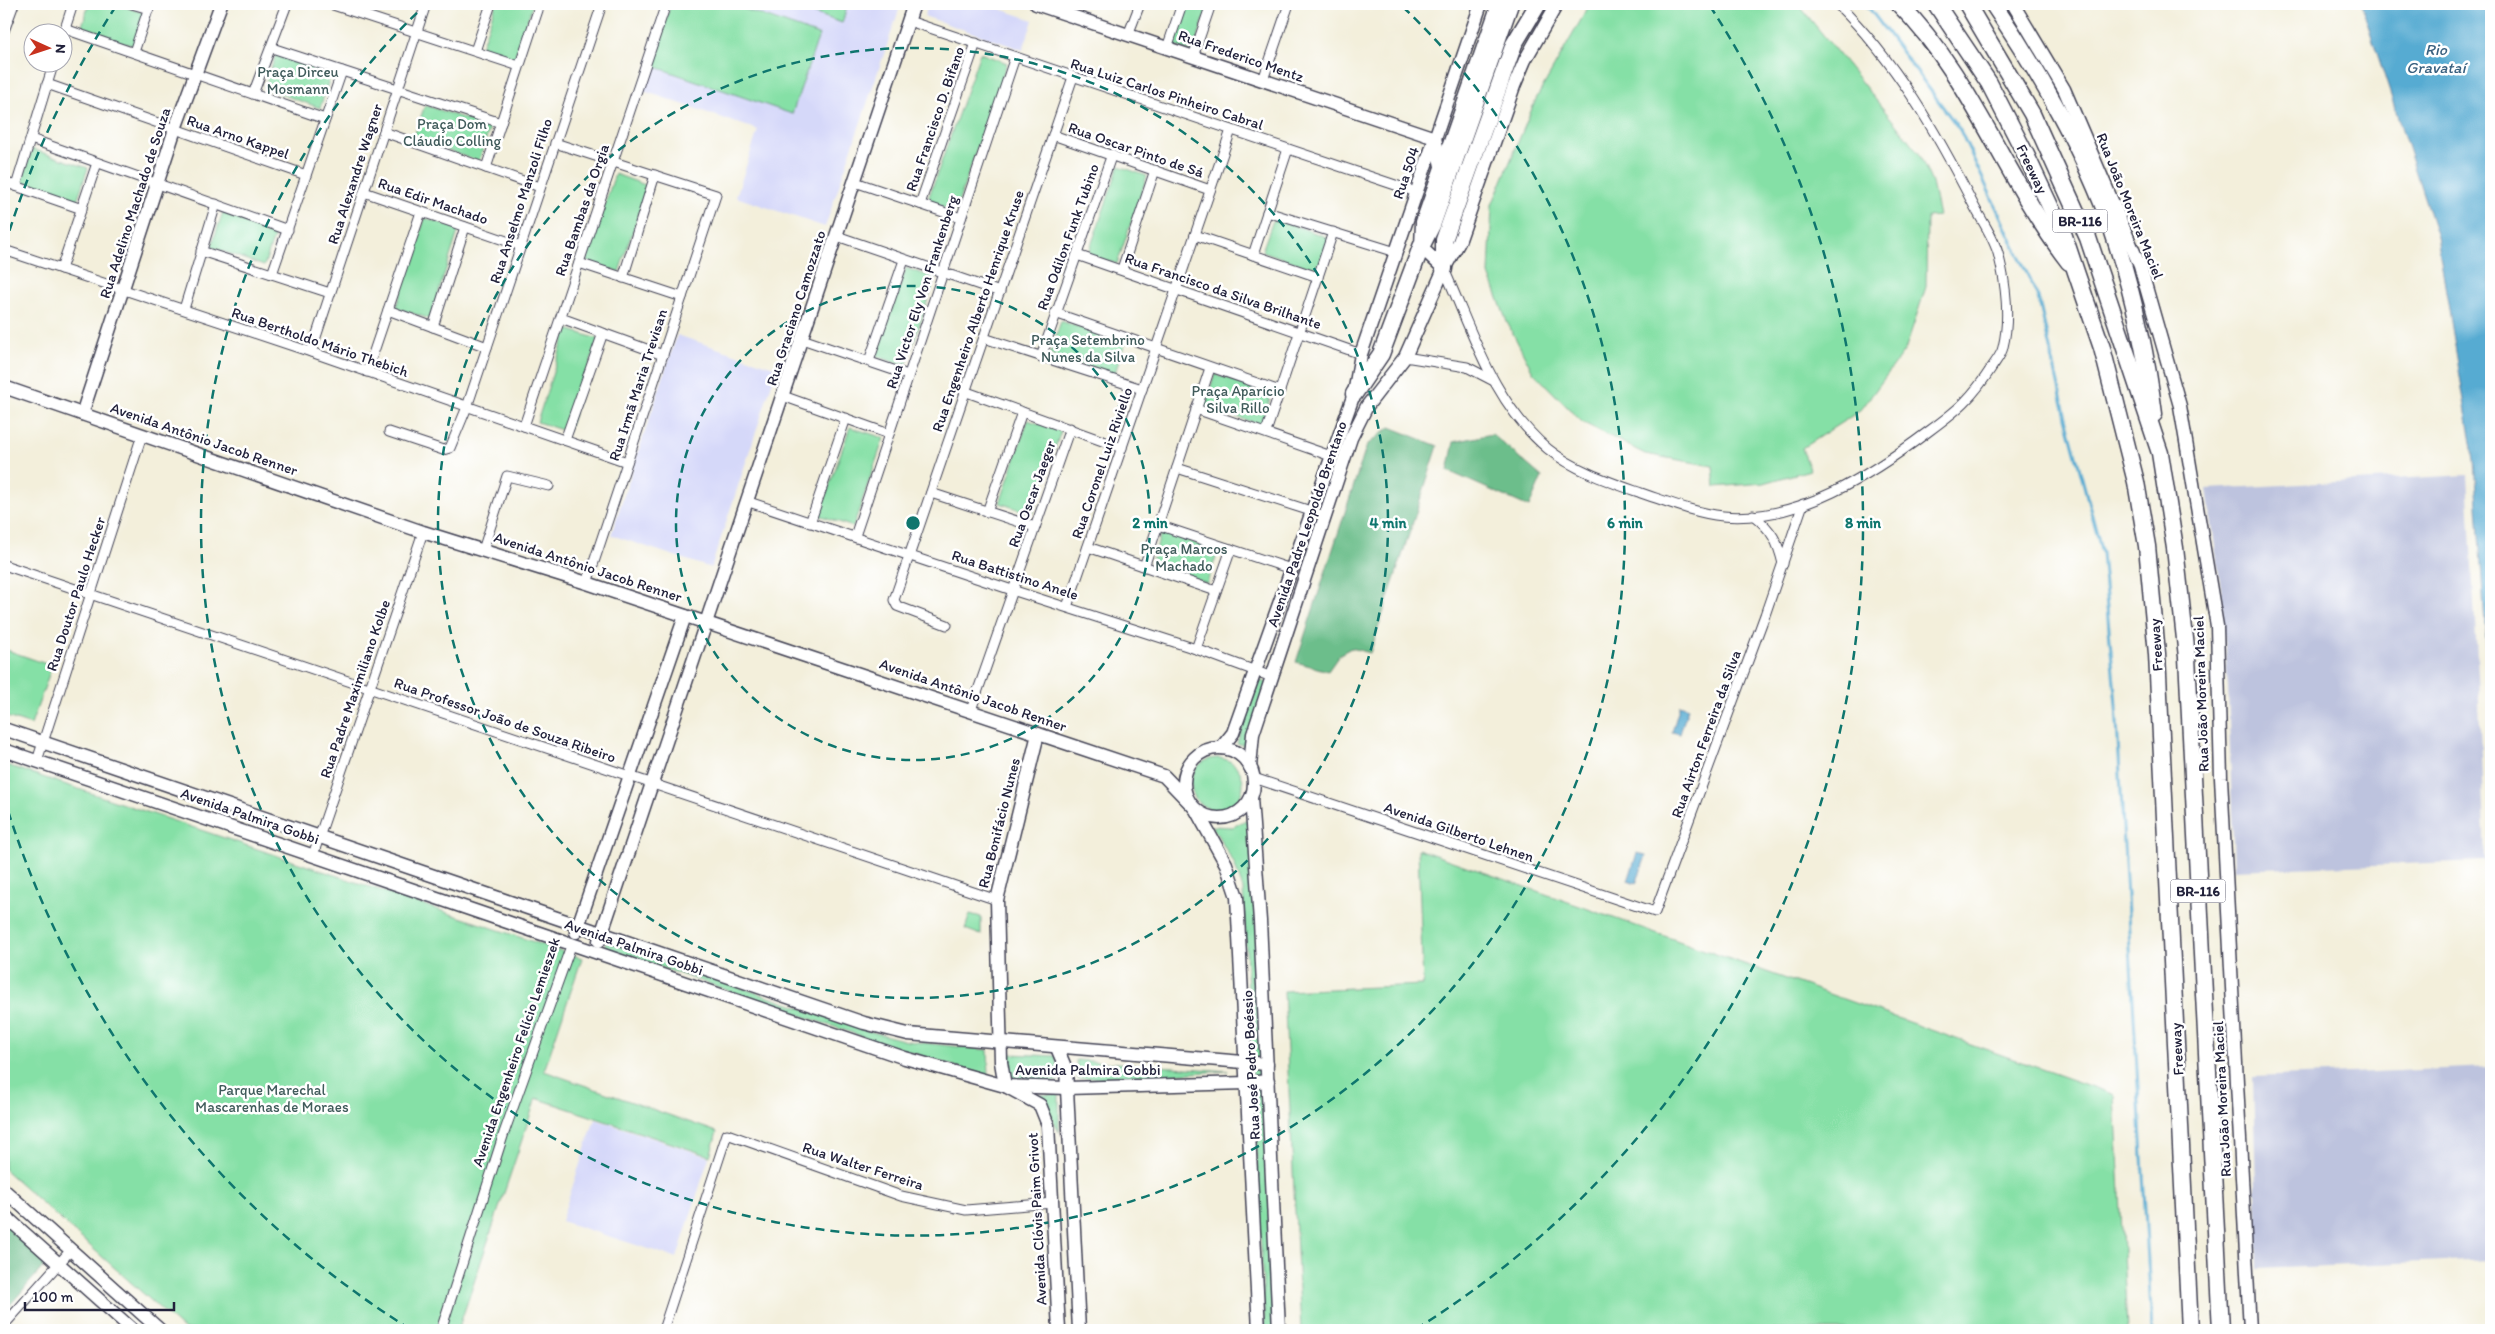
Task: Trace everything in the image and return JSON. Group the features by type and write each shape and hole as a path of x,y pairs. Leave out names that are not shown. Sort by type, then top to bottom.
{"highway":[{"path":"1354,394 1381,354 1421,247 1432,225 1510,4"},
{"path":"1444,269 1444,240 1514,44 1538,4"},
{"path":"1899,4 1936,49 2009,165 2045,232 2076,272"},
{"name":"Freeway","path":"1936,4 1989,83 2064,236 2102,348 2120,411 2136,482 2147,546 2157,663 2190,1330"},
{"name":"Freeway","path":"1967,4 2032,114 2088,238 2160,453 2187,657 2221,1330"},
{"path":"1993,4 2015,36 2088,172 2111,228 2128,283 2147,361 2160,453"}],"street":[{"path":"67,22 73,4"},
{"path":"132,4 149,6 134,52"},
{"name":"Rua Adelino Machado de Souza","path":"82,414 159,185 175,129 197,74 221,4"},
{"path":"253,94 272,48 287,4"},
{"path":"330,4 519,66"},
{"name":"Rua Alexandre Wagner","path":"311,352 426,4"},
{"path":"475,51 491,4"},
{"path":"486,168 540,4"},
{"name":"Rua Anselmo Manzoli Filho","path":"388,432 447,450 467,407 602,4"},
{"name":"Rua Bambas da Orgia","path":"524,426 666,4"},
{"name":"Rua Graciano Camozzato","path":"708,623 914,4"},
{"name":"Rua Frederico Mentz","path":"1036,4 1435,138"},
{"path":"1128,35 1140,4"},
{"path":"1167,48 1182,4"},
{"path":"1193,57 1211,4"},
{"path":"1263,80 1289,4"},
{"name":"Rua 504","path":"1361,354 1481,4"},
{"path":"1498,4 1422,222 1421,247 1444,269 1492,380 1514,416 1550,450 1586,471 1692,510 1724,516 1753,515 1803,504 1829,494 1895,457 1963,406 1982,382 2003,350 2007,314 1999,254 1940,140 1878,48 1837,4"},
{"name":"Avenida Padre Leopoldo Brentano","path":"1252,772 1253,734 1351,438 1367,406 1405,357 1444,269 1459,242 1521,68 1556,4"},
{"name":"Rua João Moreira Maciel","path":"2013,4 2064,89 2140,266 2180,406 2217,626 2221,778 2250,1330"},
{"path":"4,31 10,7"},
{"name":"Rua Luiz Carlos Pinheiro Cabral","path":"909,21 1073,78 1416,192"},
{"path":"72,35 134,52 325,119"},
{"name":"Rua Francisco D. Bifano","path":"920,204 976,43"},
{"path":"272,48 501,123"},
{"name":"Rua Victor Ely Von Frankenberg","path":"855,536 1015,57"},
{"path":"272,274 342,71"},
{"path":"16,186 51,72"},
{"name":"Rua Engenheiro Alberto Henrique Kruse","path":"947,625 895,605 894,600 964,391 1073,78"},
{"name":"Rua Arno Kappel","path":"48,84 306,175"},
{"name":"Rua Coronel Luiz Riviello","path":"1067,607 1231,130"},
{"path":"384,132 540,187"},
{"name":"Rua Oscar Pinto de Sá","path":"1054,135 1210,190"},
{"path":"1435,138 1441,166"},
{"path":"31,139 288,230"},
{"path":"555,143 655,175 623,278"},
{"path":"1253,255 1288,149"},
{"name":"Rua Odilon Funk Tubino","path":"1041,357 1112,154"},
{"path":"62,268 97,163"},
{"path":"1122,269 1155,170"},
{"name":"Rua Irmã Maria Trevisan","path":"587,583 716,195 655,175"},
{"path":"4,182 82,209"},
{"path":"855,182 961,218"},
{"name":"Rua Edir Machado","path":"364,192 521,246"},
{"path":"184,309 216,204"},
{"path":"367,372 421,212"},
{"path":"1268,212 1396,252"},
{"path":"433,327 465,227"},
{"path":"1266,432 1333,232"},
{"path":"1195,235 1318,277"},
{"path":"837,236 1000,292"},
{"name":"Rua Bertholdo Mário Thebich","path":"4,250 311,352 627,462"},
{"path":"202,251 330,293"},
{"name":"Rua Francisco da Silva Brilhante","path":"1076,255 1122,269 1176,290 1361,354"},
{"path":"869,361 904,260"},
{"path":"579,263 682,298"},
{"path":"388,310 487,347"},
{"path":"1055,313 1210,368 1280,390"},
{"path":"560,318 663,355"},
{"path":"565,440 603,333"},
{"path":"984,338 1142,389"},
{"path":"802,339 908,375"},
{"name":"Avenida Padre Leopoldo Brentano","path":"1221,748 1232,733 1256,670 1354,394 1361,354"},
{"path":"1405,357 1467,367 1492,380"},
{"path":"1144,566 1210,368"},
{"name":"Avenida Antônio Jacob Renner","path":"4,387 423,532 587,583 1164,776 1192,806"},
{"path":"964,391 1122,448"},
{"path":"784,396 889,434"},
{"path":"1196,409 1331,456"},
{"path":"987,512 1022,412"},
{"path":"810,522 846,418"},
{"name":"Rua Oscar Jaeger","path":"971,710 1070,428"},
{"path":"1339,433 1351,438"},
{"name":"Rua Doutor Paulo Hecker","path":"36,761 142,434"},
{"path":"1177,468 1324,516"},
{"path":"483,550 508,476 550,486"},
{"path":"931,493 1035,527"},
{"name":"Rua Battistino Anele","path":"749,502 1196,649 1272,677"},
{"name":"Rua Airton Ferreira da Silva","path":"1655,912 1783,565 1803,504"},
{"path":"1753,515 1771,530 1779,544 1783,565"},
{"path":"1158,525 1291,569"},
{"name":"Rua Padre Maximiliano Kolbe","path":"313,855 423,532"},
{"path":"1088,547 1216,591"},
{"path":"1196,649 1232,549"},
{"name":"Rua Professor João de Souza Ribeiro","path":"4,565 998,900"},
{"name":"Avenida Engenheiro Felício Lemieszek","path":"441,1330 504,1132 578,926 685,616"},
{"path":"596,951 708,623"},
{"path":"1267,637 1283,642"},
{"name":"Avenida Palmira Gobbi","path":"4,729 864,1023 908,1034 1001,1040 1057,1048 1267,1064"},
{"name":"Rua Bonifácio Nunes","path":"1001,1040 998,900 1038,734"},
{"path":"1221,748 1236,752 1252,772 1251,798 1237,814 1227,818 1216,819 1192,806 1184,782 1186,770 1193,760 1202,752 1221,748"},
{"name":"Avenida Palmira Gobbi","path":"4,750 905,1058 1005,1086 1067,1088 1268,1081"},
{"path":"1164,776 1186,770"},
{"name":"Avenida Gilberto Lehnen","path":"1252,772 1655,912"},
{"name":"Rua José Pedro Boéssio","path":"1251,798 1260,922 1279,1330"},
{"name":"Rua José Pedro Boéssio","path":"1192,806 1226,864 1238,897 1259,1330"},
{"path":"1001,1040 1001,1062 1005,1086"},
{"path":"1057,1048 1066,1069 1079,1330"},
{"name":"Avenida Clóvis Paim Grivot","path":"1005,1086 1040,1105 1048,1125 1059,1330"},
{"name":"Rua Walter Ferreira","path":"663,1330 727,1134 901,1196 966,1210 1053,1204"},
{"path":"4,1190 160,1330"},
{"path":"4,1215 133,1330"},
{"path":"4,1325 71,1250"}],"shaded area":[{"path":"670,4 901,4 825,227 736,197 758,130 641,90"},
{"path":"929,4 986,4 1033,20 1023,50 924,16"},
{"path":"677,335 777,368 711,568 611,535"},
{"path":"2467,475 2478,675 2485,861 2234,870 2228,688 2221,589 2207,489"},
{"path":"2491,1067 2491,1259 2258,1269 2253,1077"},
{"path":"595,1119 709,1157 677,1258 561,1221"}],"green space":[{"path":"89,4 115,4 147,14 137,47 81,29"},
{"path":"496,4 533,4 514,59 481,47"},
{"path":"671,4 730,4 819,35 792,114 650,65"},
{"path":"797,4 848,4 842,23 796,7"},
{"path":"1184,4 1209,4 1193,52 1171,45"},
{"path":"1590,4 1798,4 1919,153 1932,183 1939,216 1927,217 1926,287 1905,350 1861,410 1802,448 1810,470 1764,483 1715,487 1713,466 1645,454 1582,422 1533,372 1507,322 1489,274 1492,205 1536,99"},
{"path":"980,53 1007,63 955,212 927,202"},
{"name":"Praça Dirceu Mosmann","path":"276,54 331,74 320,108 264,88"},
{"name":"Praça Dom Cláudio Colling","path":"425,105 490,127 479,161 413,139"},
{"path":"32,149 88,168 77,201 21,182"},
{"path":"1119,166 1147,176 1117,264 1088,254"},
{"path":"615,174 648,186 619,272 586,261"},
{"path":"223,212 276,231 264,266 211,247"},
{"path":"425,218 459,229 430,319 396,308"},
{"path":"1274,218 1329,238 1317,270 1262,251"},
{"path":"906,268 935,278 906,366 876,356"},
{"name":"Praça Setembrino Nunes da Silva","path":"1061,321 1125,343 1114,376 1050,354"},
{"path":"567,329 598,339 568,432 537,422"},
{"name":"Praça Aparício Silva Rillo","path":"1215,374 1272,393 1261,425 1204,406"},
{"path":"1028,420 1061,431 1032,514 1000,503"},
{"path":"850,427 884,438 853,527 819,515"},
{"path":"1390,427 1438,446 1370,653 1351,648 1340,654 1328,671 1296,662 1367,445"},
{"path":"1492,434 1542,477 1529,507 1448,471 1454,442"},
{"name":"Praça Marcos Machado","path":"1162,531 1218,551 1207,583 1151,563"},
{"path":"4,649 52,666 31,725 4,716"},
{"path":"1259,680 1267,683 1245,746 1237,743"},
{"path":"1217,758 1227,760 1235,766 1241,774 1243,784 1241,794 1235,802 1227,808 1217,810 1207,808 1199,802 1193,794 1191,784 1193,774 1199,766 1207,760"},
{"name":"Parque Marechal Mascarenhas de Moraes","path":"4,764 582,958 544,1071 717,1132 710,1156 536,1098 458,1330 184,1330 4,1169"},
{"path":"1251,817 1276,1330 1265,1330 1243,889 1234,863 1212,826 1233,827"},
{"path":"1418,849 2115,1095 2127,1330 1301,1330 1284,991 1423,985"},
{"path":"970,914 981,917 981,935 965,929"},
{"path":"606,941 865,1030 907,1041 988,1050 989,1077 881,1043 604,948"},
{"path":"1009,1054 1056,1056 1058,1081 1018,1082 1010,1078"},
{"path":"1076,1060 1228,1071 1078,1079"},
{"path":"1059,1094 1059,1132 1046,1105 1032,1095"},
{"path":"4,1220 49,1260 4,1312"}],"water":[{"name":"Rio Gravataí","path":"2361,4 2491,4 2491,714 2474,461 2437,237"},
{"path":"1680,705 1688,708 1680,734 1672,732"},
{"path":"1637,853 1646,856 1636,884 1628,881"}],"waterway":[{"path":"1866,4 1960,130 2038,297 2066,418 2102,553 2116,705 2152,1330"}]}
